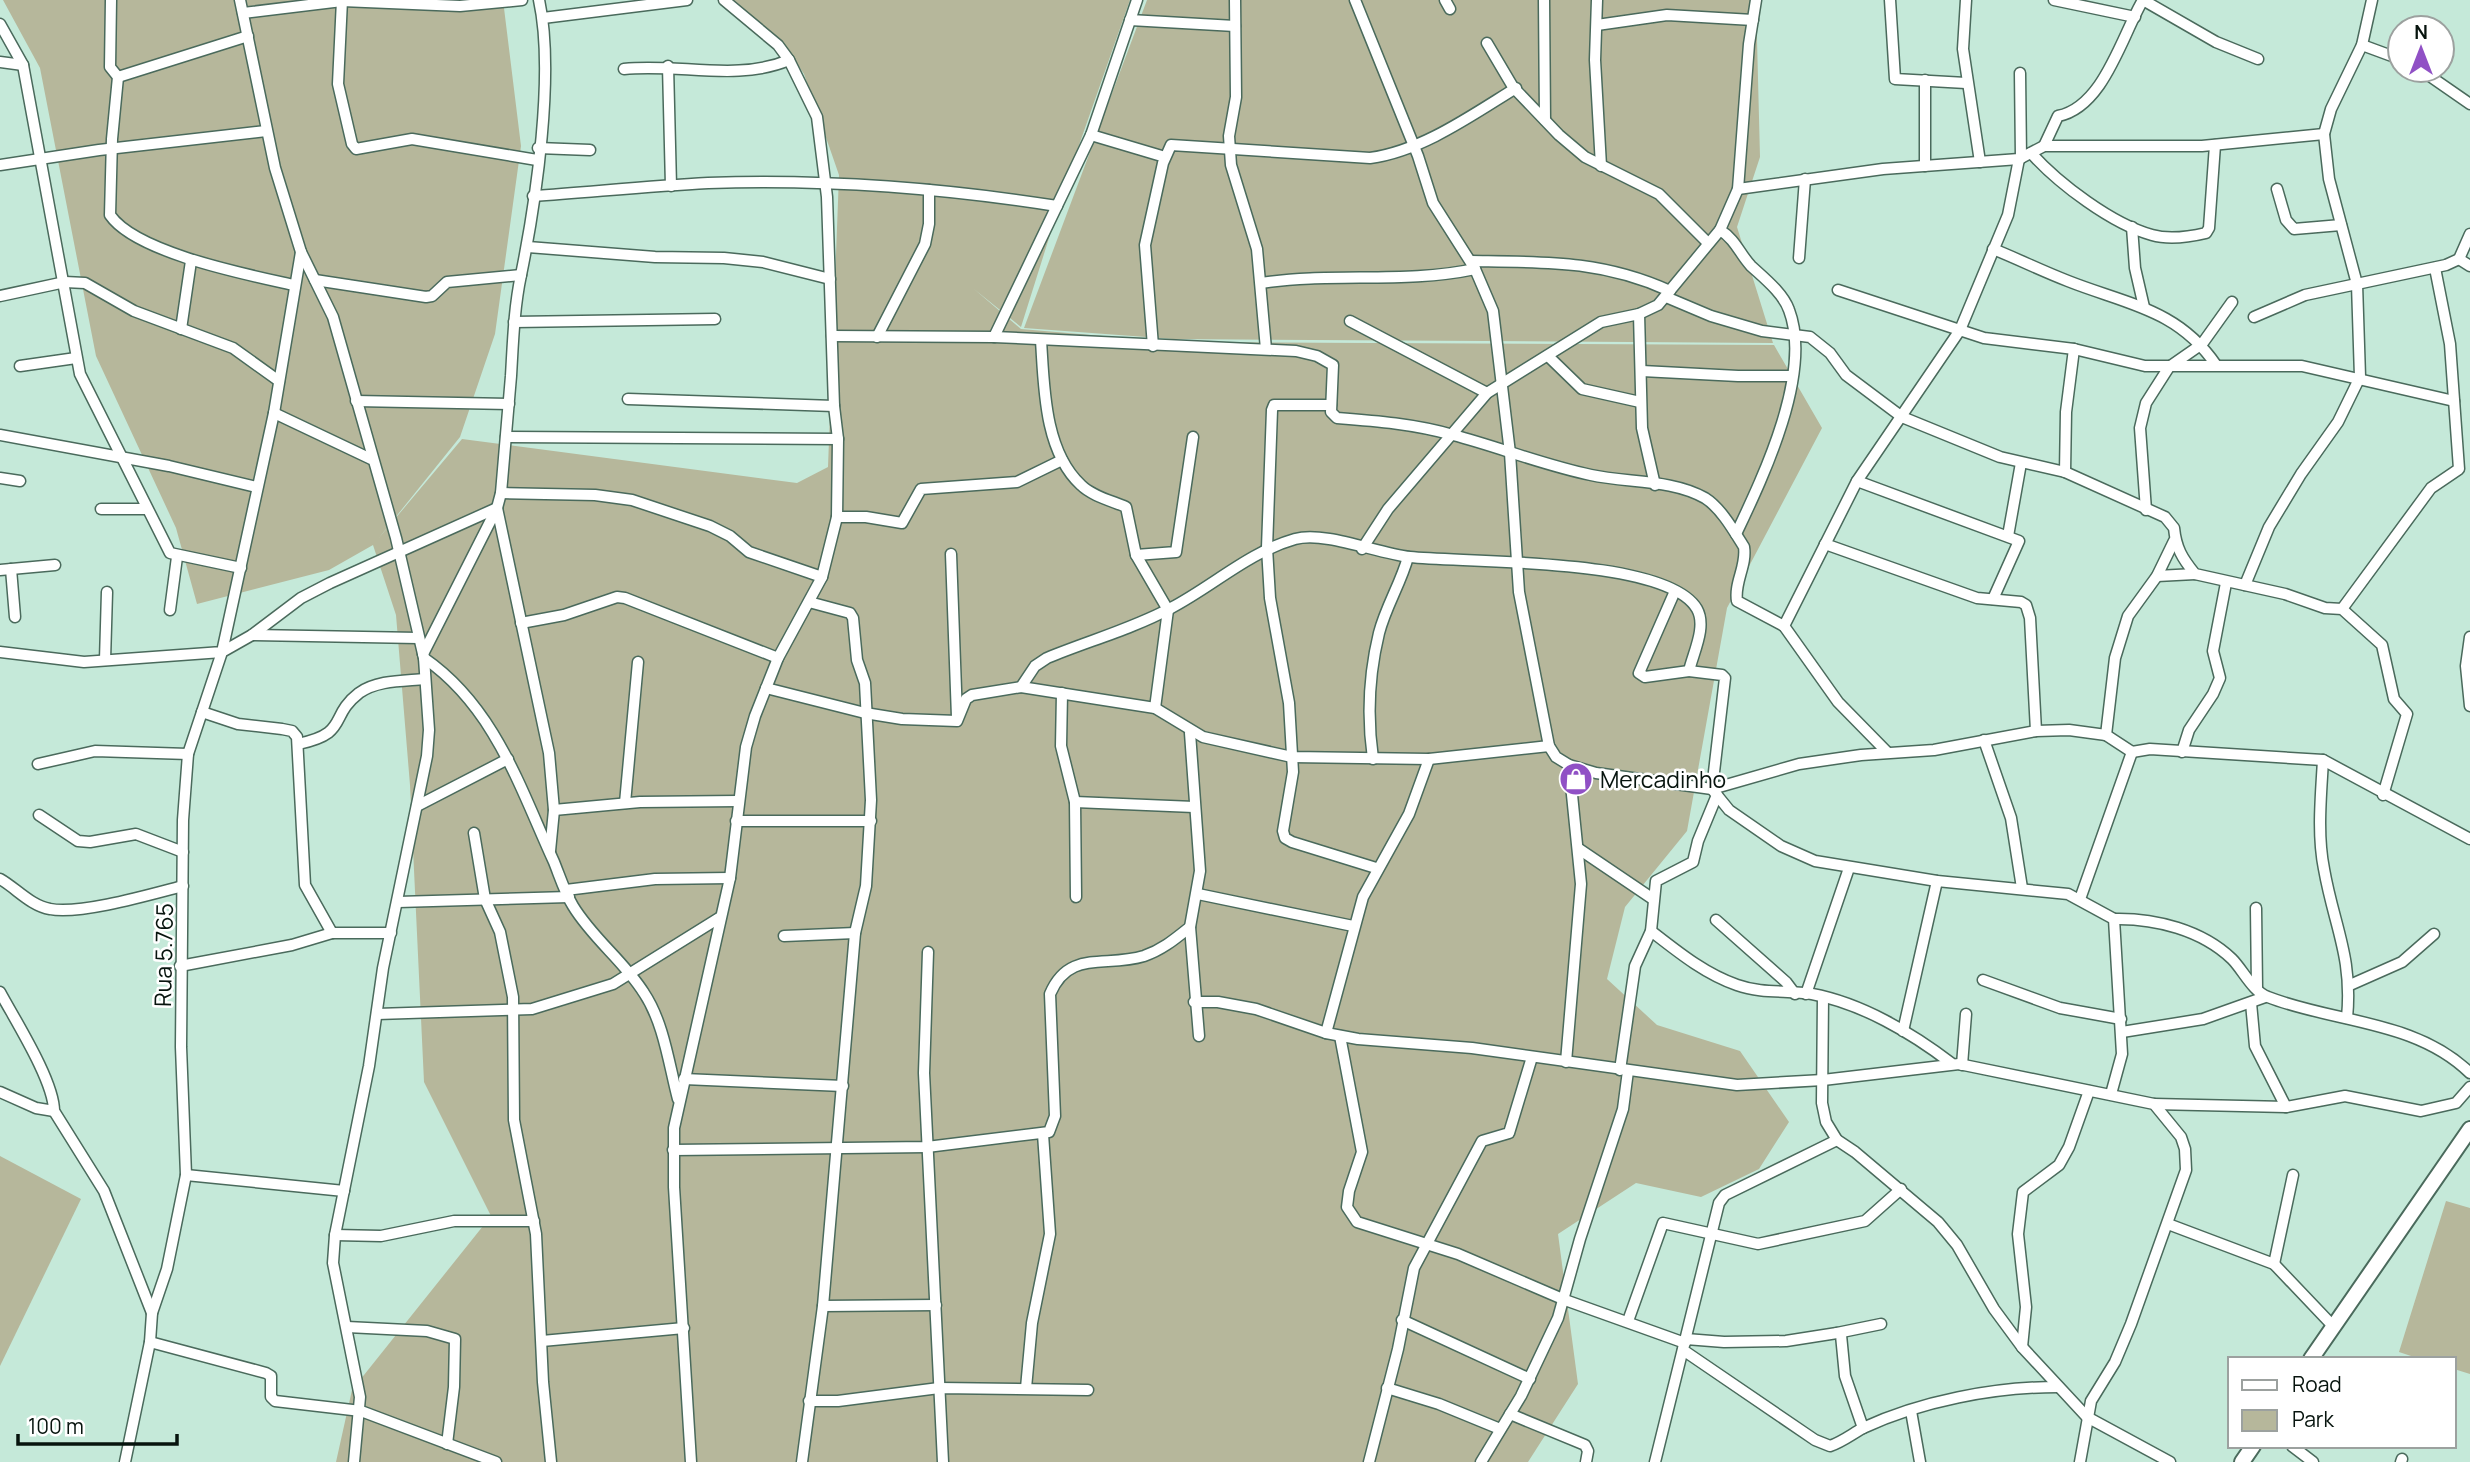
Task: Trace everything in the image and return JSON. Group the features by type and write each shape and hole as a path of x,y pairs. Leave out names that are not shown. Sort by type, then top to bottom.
{"main road":[{"path":"2312,1357 2470,1129"}],"street":[{"path":"111,0 109,58 110,68 118,77 109,208 115,222 191,261 294,285"},
{"path":"240,0 266,131 301,252 333,317 371,459 383,489 424,656 429,730 417,806 335,1235 333,1263 361,1411 354,1462"},
{"path":"243,13 342,1 460,6 522,0"},
{"path":"424,656 497,508 501,493 514,322 528,247 538,148 545,56 539,0"},
{"path":"543,18 687,0"},
{"path":"691,1462 673,1150 678,1103 730,878 746,747 779,658 822,576 837,517 838,439 834,406 830,279 825,184 817,117 789,60 778,45 724,0"},
{"path":"994,337 1091,135 1137,0"},
{"path":"1235,0 1236,97 1228,136 1238,195 1257,249 1266,349"},
{"path":"1355,0 1413,145 1433,203 1473,265 1493,311 1510,453 1515,562 1549,746 1556,757 1569,765 1629,780 1714,792 1799,764 1887,752 1934,750 2036,731 2070,730 2106,735 2132,752 2150,749 2323,760 2470,839"},
{"path":"1544,0 1545,120"},
{"path":"1597,0 1595,60 1601,166"},
{"path":"1362,549 1388,509 1487,393 1501,387 1601,322 1639,314 1658,306 1720,230 1738,188 1756,0"},
{"path":"1890,0 1895,79 1966,83"},
{"path":"1966,0 1963,49 1980,162"},
{"path":"2054,0 2135,17"},
{"path":"2044,146 2058,116 2073,113 2100,85 2143,0 2217,42 2258,59"},
{"path":"342,1 338,84 352,144 356,149 412,139 537,160"},
{"path":"2245,586 2269,527 2301,474 2338,422 2360,377 2357,284 2329,179 2324,134 2331,109 2362,45 2370,1"},
{"path":"1597,26 1667,15 1753,20"},
{"path":"1130,20 1235,26"},
{"path":"0,24 23,65 38,159 65,282 80,374 124,458 162,542 177,557 240,568"},
{"path":"118,77 248,36"},
{"path":"1488,43 1516,88 1545,120 1585,157 1659,194 1708,243"},
{"path":"2362,45 2386,54"},
{"path":"624,69 668,66 687,71 752,71 767,69 789,60"},
{"path":"0,62 23,65"},
{"path":"668,66 671,186"},
{"path":"1784,626 1857,481 1961,330 2008,215 2024,157 2020,73"},
{"path":"1924,80 1925,166"},
{"path":"2441,84 2470,104"},
{"path":"1153,346 1145,245 1165,156 1171,145 1370,158 1413,145 1516,88"},
{"path":"0,165 266,131"},
{"path":"1738,188 2024,157 2044,146 2215,145 2324,134"},
{"path":"1091,135 1165,156"},
{"path":"2024,157 2132,228 2154,236 2171,238 2206,233 2211,217 2215,145"},
{"path":"538,148 590,150"},
{"path":"1799,258 1805,179"},
{"path":"533,196 671,186 825,184 929,190 1057,206"},
{"path":"2277,189 2286,220 2294,229 2341,225"},
{"path":"877,337 928,235 929,190"},
{"path":"2132,228 2135,268 2144,307"},
{"path":"1720,230 1733,237 1749,263 1780,296 1789,309 1796,335 1791,376 1778,437 1736,534"},
{"path":"2254,317 2305,295 2435,268 2459,259 2470,234"},
{"path":"528,247 763,262 830,279"},
{"path":"1993,249 2070,282 2144,307 2202,344 2216,365"},
{"name":"Rua 5.765","path":"125,1462 150,1342 152,1313 167,1269 186,1175 180,966 188,754 222,652 274,413 301,252"},
{"path":"2459,259 2470,266"},
{"path":"181,329 191,261"},
{"path":"1261,283 1319,276 1427,275 1473,265 1538,261 1611,268 1736,324 1810,337 1830,353 1846,375 1902,417 2021,463 2065,472 2171,522 2174,541 2195,574"},
{"path":"2342,609 2431,488 2457,472 2450,344 2435,268"},
{"path":"315,280 426,297 432,296 447,282 521,275"},
{"path":"0,296 65,282 85,283 134,311 233,348 279,381"},
{"path":"1838,290 1984,338 2074,349 2145,366 2302,366 2360,377 2454,401"},
{"path":"2146,510 2141,416 2169,367 2202,344 2232,302"},
{"path":"1639,314 1637,339 1642,371 1640,402 1646,452 1654,485"},
{"path":"514,322 715,319"},
{"path":"1350,321 1487,393"},
{"path":"832,336 994,337 1296,351 1329,361 1335,370 1331,405 1332,416 1337,418 1404,424 1453,435 1595,476 1692,492 1714,504 1736,534 1745,555 1735,589 1737,601 1784,626 1838,702 1887,752"},
{"path":"1041,340 1045,387 1062,460 1082,486 1126,507 1136,555 1168,610 1155,708"},
{"path":"2065,472 2066,412 2074,349"},
{"path":"1548,356 1581,389 1640,402"},
{"path":"20,366 76,358"},
{"path":"1642,371 1791,376"},
{"path":"628,400 834,406"},
{"path":"356,401 509,404"},
{"path":"1331,405 1273,405 1267,548 1275,635 1289,703 1292,757 1284,838 1376,868"},
{"path":"274,413 371,459"},
{"path":"0,435 124,458 256,487"},
{"path":"506,437 838,439"},
{"path":"1136,555 1176,552 1193,437"},
{"path":"837,517 866,517 901,523 920,489 1017,482 1062,460"},
{"path":"2008,536 2021,463"},
{"path":"0,478 20,481"},
{"path":"1857,481 2019,541 1993,599"},
{"path":"501,493 595,495 632,500 710,526 730,536 749,552 822,576"},
{"path":"0,652 63,661 222,652 252,635 301,598 497,508"},
{"path":"497,508 549,753 554,810 550,853"},
{"path":"101,509 147,509"},
{"path":"1021,687 1035,666 1047,657 1168,610 1219,581 1267,548 1312,536 1362,549 1408,556 1549,563 1661,584 1675,591 1696,608 1700,617 1699,634 1689,671"},
{"path":"2106,735 2115,658 2128,616 2157,576 2174,541"},
{"path":"1825,544 1978,598 2021,602 2029,610 2036,731"},
{"path":"951,554 957,721"},
{"path":"1373,759 1368,709 1379,633 1402,579 1408,556"},
{"path":"170,610 177,557"},
{"path":"15,617 5,570 55,565"},
{"path":"2157,576 2195,574 2226,583 2286,594 2325,608 2342,609 2382,645 2394,699 2407,714 2383,794"},
{"path":"2182,752 2189,730 2220,678 2213,651 2226,583"},
{"path":"1481,1462 1530,1379 1565,1300 1580,1239 1623,1109 1624,1071 1635,966 1651,931 1653,899 1658,877 1685,869 1693,862 1714,792 1725,678 1722,675 1689,671 1645,677 1639,674 1675,591"},
{"path":"105,660 107,592"},
{"path":"521,622 564,615 617,597 625,598 779,658"},
{"path":"802,1462 823,1306 855,933 866,886 871,821 865,683 857,660 852,615 810,602"},
{"path":"252,635 418,638"},
{"path":"2470,637 2466,666 2470,706"},
{"path":"424,656 444,673 488,721 508,759 567,893 597,941 631,974 646,995 658,1024 678,1103"},
{"path":"625,803 638,662"},
{"path":"298,744 326,736 348,705 370,687 424,679"},
{"path":"957,721 966,699 972,695 1021,687 1155,708 1190,733 1292,757 1429,759 1549,746"},
{"path":"766,688 865,713 902,719 957,721"},
{"path":"1062,693 1061,746 1074,802 1076,897"},
{"path":"202,712 238,724 292,732 298,744 305,885 332,933"},
{"path":"1190,733 1200,871 1190,928 1194,1002 1199,1036"},
{"path":"1984,740 2011,818 2022,888"},
{"path":"38,764 95,751 188,754"},
{"path":"2080,899 2132,752"},
{"path":"417,806 508,759"},
{"path":"1326,1033 1353,926 1376,868 1409,814 1429,759"},
{"path":"2323,760 2321,854 2330,901 2345,947 2350,985 2347,1018"},
{"path":"1566,1062 1569,1002 1581,901 1579,849 1569,765"},
{"path":"1714,792 1729,810 1781,846 1815,861 1937,881 2022,888 2080,899 2114,919 2180,928 2213,943 2261,993 2424,1041 2470,1073"},
{"path":"554,810 625,803 738,801"},
{"path":"1074,802 1194,807"},
{"path":"39,815 78,841 90,842 136,834 183,852"},
{"path":"736,821 871,821"},
{"path":"474,833 485,899 505,951 513,1011 514,1120 538,1250 551,1462"},
{"path":"1579,849 1653,899"},
{"path":"1806,993 1849,868"},
{"path":"0,878 38,905 51,909 109,904 183,886"},
{"path":"398,902 567,893 655,879 730,878"},
{"path":"1903,1031 1937,881"},
{"path":"1198,894 1353,926"},
{"path":"2122,1032 2203,1019 2251,1003 2261,993 2256,908"},
{"path":"377,1014 532,1009 581,995 631,974 719,918"},
{"path":"2111,1094 2122,1054 2114,919"},
{"path":"1716,920 1795,993"},
{"path":"673,1150 927,1147 1043,1134 1053,1126 1055,1116 1049,1027 1050,993 1055,980 1063,971 1076,964 1149,954 1171,943 1190,928"},
{"path":"1651,931 1710,973 1736,985 1754,990 1806,993 1823,997 1903,1031 1951,1063"},
{"path":"180,966 292,945 332,933 391,933"},
{"path":"784,936 855,933"},
{"path":"2350,985 2402,962 2434,934"},
{"path":"928,952 924,1038 927,1147 943,1462"},
{"path":"1983,980 2060,1009 2121,1019"},
{"path":"0,992 33,1053 52,1097 54,1111 104,1191 152,1313"},
{"path":"1823,997 1822,1103 1826,1122 1837,1140 1901,1189 1938,1222 1957,1245 1994,1308 2022,1347 2087,1417 2170,1462"},
{"path":"1194,1002 1218,1002 1256,1009 1339,1036 1472,1048 1737,1085 1823,1080 1951,1063 2154,1104 2286,1107 2345,1096 2421,1111 2456,1103 2470,1087"},
{"path":"2251,1003 2255,1046 2286,1107"},
{"path":"1962,1065 1966,1014"},
{"path":"1339,1036 1362,1152 1349,1191 1350,1214 1357,1222 1458,1254 1565,1300 1685,1344 1824,1445 1836,1444 1863,1428 1911,1411 1988,1393 2058,1387"},
{"path":"1369,1462 1398,1349 1414,1268 1482,1141 1509,1133 1532,1058"},
{"path":"684,1079 843,1086"},
{"path":"2022,1347 2026,1307 2018,1234 2023,1192 2059,1165 2069,1147 2088,1091"},
{"path":"0,1092 36,1108 54,1111"},
{"path":"2080,1462 2091,1401 2120,1349 2183,1180 2185,1149 2181,1137 2154,1104"},
{"path":"1026,1388 1032,1322 1050,1234 1043,1134"},
{"path":"1655,1462 1719,1203 1725,1195 1837,1140"},
{"path":"186,1175 344,1191"},
{"path":"2274,1264 2293,1175"},
{"path":"1628,1321 1661,1225 1666,1222 1710,1235 1758,1244 1865,1221 1901,1189"},
{"path":"335,1235 382,1236 454,1221 534,1221"},
{"path":"2168,1224 2274,1264 2333,1326"},
{"path":"823,1306 936,1305"},
{"path":"1402,1320 1530,1379"},
{"path":"1685,1344 1786,1341 1881,1324"},
{"path":"347,1327 427,1331 455,1339 454,1387 447,1444"},
{"path":"542,1341 684,1328"},
{"path":"1838,1333 1841,1335 1844,1376 1863,1428"},
{"path":"150,1342 266,1373 271,1376 271,1397 275,1401 361,1411 496,1462"},
{"path":"809,1401 939,1388 1088,1390"},
{"path":"1387,1388 1439,1404 1500,1429"},
{"path":"1911,1411 1920,1462"},
{"path":"1510,1414 1585,1445 1588,1451 1586,1462"},
{"path":"2295,1448 2313,1462"}],"green space":[{"path":"3,0 503,0 521,146 495,334 460,437 378,539 462,439 797,483 828,467 839,175 804,74 780,39 764,31 729,0 1130,0 1072,165 1021,327 974,289 1021,329 1173,342 1774,345 1822,428 1727,608 1687,831 1625,907 1607,979 1657,1025 1740,1051 1789,1122 1759,1169 1701,1197 1636,1183 1558,1234 1578,1384 1528,1462 336,1462 352,1390 491,1216 424,1082 410,785 396,615 373,545 329,570 197,604 176,528 96,356 40,68"},
{"path":"1147,0 1756,0 1760,157 1737,227 1773,343 1173,339 1024,328"},
{"path":"0,1156 81,1199 0,1366"},
{"path":"2446,1201 2470,1208 2470,1374 2456,1370 2456,1357 2414,1357 2399,1352"}],"place":[{"name":"Mercadinho","path":"1576,779"}]}
